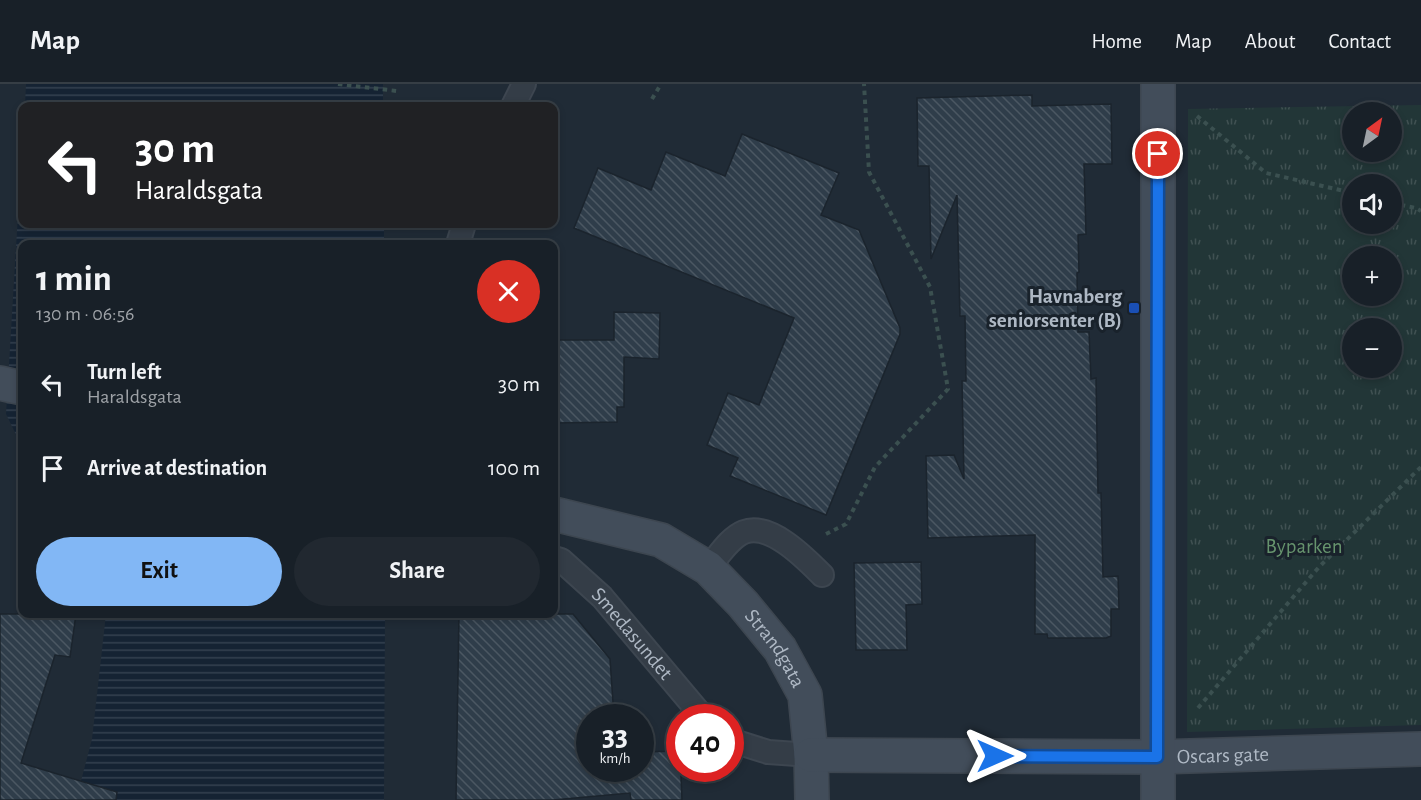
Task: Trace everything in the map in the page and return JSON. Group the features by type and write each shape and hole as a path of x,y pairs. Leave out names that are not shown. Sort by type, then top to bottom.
{"street":[{"path":"1158,84 1158,800"},
{"path":"0,382 18,387"},
{"name":"Strandgata","path":"558,515 661,540 708,568 742,604 780,649 805,695 811,754 812,800"},
{"name":"Oscars gate","path":"811,754 1157,757 1421,748"}],"lane":[{"path":"515,102 524,84"},
{"path":"708,568 734,538 745,531 766,532 800,552 822,575"},
{"name":"Smedasundet","path":"558,560 602,597 692,704"},
{"path":"744,744 768,752 811,754"}],"path":[{"path":"338,84 397,91"},
{"path":"652,99 662,84"},
{"path":"821,537 846,524 875,467 948,389 930,287 869,172 864,84"},
{"path":"1188,109 1266,173 1342,191"},
{"path":"1402,205 1421,211"},
{"path":"1195,711 1318,567 1421,467"}],"green space":[{"name":"Byparken","path":"1402,105 1421,105 1421,725 1187,732 1188,109 1342,106 1342,162 1402,162"}],"water":[{"path":"26,84 383,84 383,102 25,102"},
{"path":"18,214 18,228 384,228 384,240 18,240 18,439 6,414"},
{"path":"106,618 385,618 384,800 76,800 92,739"}],"building":[{"path":"1032,95 1032,106 1111,104 1112,164 1084,164 1086,234 1078,235 1079,272 1077,273 1078,332 1089,332 1091,379 1096,378 1098,493 1101,493 1103,577 1118,576 1119,609 1111,609 1111,636 1106,638 1048,638 1047,634 1035,634 1035,535 928,538 926,456 954,455 964,479 962,381 966,381 965,316 960,316 957,195 931,259 929,166 918,166 917,98"},
{"path":"742,134 839,173 821,215 859,230 900,328 900,334 826,515 730,476 738,458 707,445 728,393 759,405 794,318 574,228 598,168 651,190 666,152 725,176"},
{"path":"614,312 660,313 659,359 624,357 624,407 617,407 617,422 558,423 558,340 614,340"},
{"path":"921,562 922,604 906,605 907,650 856,650 854,563"},
{"path":"0,614 18,614 18,618 75,618 70,657 55,655 21,763 117,792 116,800 0,800"},
{"path":"558,614 573,614 610,659 613,704 576,704 576,782 654,782 654,752 666,751 666,782 681,782 682,800 631,800 630,793 553,800 456,800 459,618 558,618"}],"place":[{"name":"Havnaberg seniorsenter (B)","path":"1134,308"}],"route":[{"path":"995,756 1157,757 1158,154"}]}
